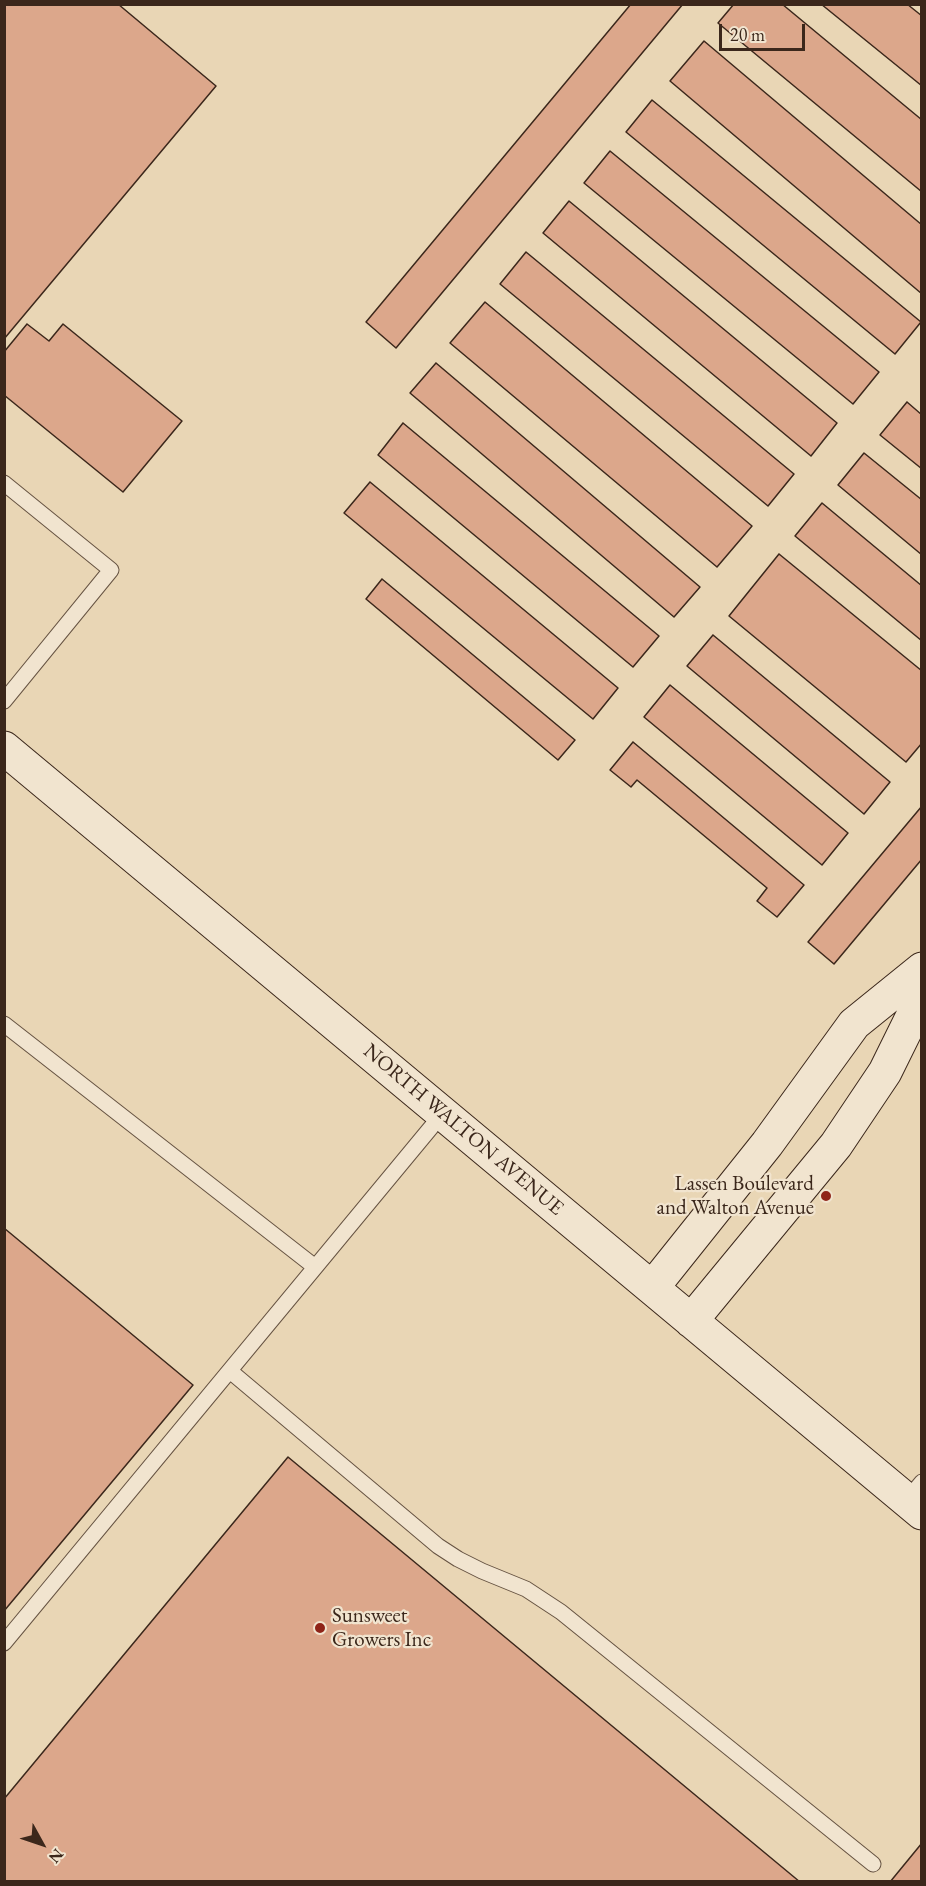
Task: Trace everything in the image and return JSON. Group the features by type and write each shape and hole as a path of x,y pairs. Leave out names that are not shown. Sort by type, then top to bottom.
{"main road":[{"name":"NORTH WALTON AVENUE","path":"4,748 691,1321 916,1498"},
{"path":"652,1288 767,1144 854,1024 921,969"},
{"path":"691,1321 836,1145 885,1072 921,997"}],"lane":[{"path":"4,483 111,570 4,702"},
{"path":"4,1024 315,1267"},
{"path":"4,1643 442,1113"},
{"path":"230,1371 438,1546 482,1571 526,1589 585,1629 873,1864"}],"building":[{"path":"4,4 118,4 216,86 4,339"},
{"path":"631,4 683,4 396,348 366,322"},
{"path":"734,4 782,4 922,120 922,192 718,23"},
{"path":"821,4 907,4 922,16 922,86"},
{"path":"704,41 922,225 922,294 670,81"},
{"path":"652,100 921,322 895,354 626,132"},
{"path":"610,151 879,372 853,404 584,183"},
{"path":"569,201 837,423 811,456 543,233"},
{"path":"526,252 794,474 768,506 500,284"},
{"path":"485,302 752,526 717,567 450,343"},
{"path":"27,324 49,341 63,324 182,421 123,492 4,395 4,352"},
{"path":"436,363 700,587 674,617 410,393"},
{"path":"907,402 922,415 922,469 880,435"},
{"path":"403,423 659,636 633,667 378,455"},
{"path":"864,453 922,500 922,555 838,485"},
{"path":"370,482 618,688 593,719 344,513"},
{"path":"822,503 922,586 922,641 795,536"},
{"path":"779,554 922,671 922,743 906,762 729,616"},
{"path":"382,579 575,740 558,760 366,599"},
{"path":"713,635 890,782 864,814 687,666"},
{"path":"670,685 848,833 822,865 644,717"},
{"path":"633,742 804,885 777,917 757,901 767,888 637,780 631,787 610,770"},
{"path":"922,806 922,859 834,964 808,942"},
{"path":"4,1228 193,1385 4,1611"},
{"name":"Sunsweet Growers Inc","path":"288,1457 800,1882 4,1882 4,1799"},
{"path":"922,1843 922,1882 890,1882"}],"place":[{"name":"Lassen Boulevard and Walton Avenue","path":"826,1196"},
{"name":"Sunsweet Growers Inc","path":"320,1628"}]}
